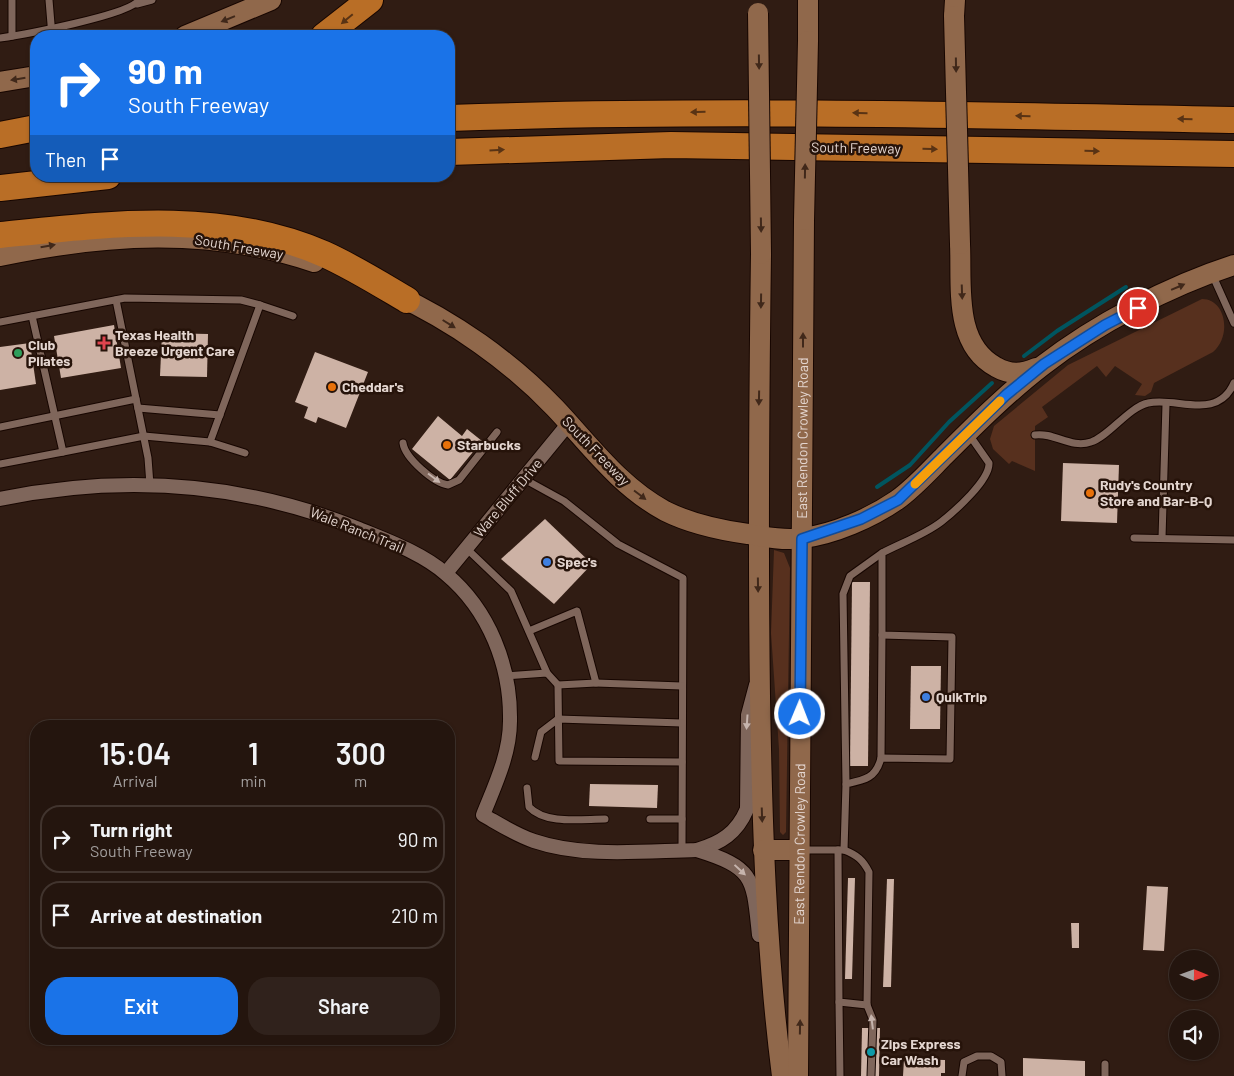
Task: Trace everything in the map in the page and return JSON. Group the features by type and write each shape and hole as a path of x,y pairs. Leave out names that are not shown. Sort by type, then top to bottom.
{"highway":[{"path":"332,30 370,0"},
{"path":"455,118 573,114 802,112 1234,120"},
{"path":"0,135 30,129"},
{"name":"South Freeway","path":"455,152 671,145 1234,154"},
{"path":"0,148 30,146"},
{"path":"0,188 54,182"},
{"path":"0,235 141,223 187,223 236,229 288,241 323,253 407,300"}],"main road":[{"path":"199,30 271,0"},
{"name":"East Rendon Crowley Road","path":"798,1076 804,220 808,0"},
{"path":"758,7 761,254 758,536 763,850 772,983 782,1076"},
{"path":"955,8 960,244 963,316 967,333 979,352 993,366 1014,373 1031,370 1044,364"},
{"path":"0,82 30,77"},
{"name":"South Freeway","path":"0,256 44,246 118,237 204,239 303,259 366,281 407,300 460,331 494,355 530,384 624,483 646,500 692,523 718,530 758,536 802,539 858,520 898,500 1006,395 1044,364 1105,325 1170,290 1234,265"},
{"path":"763,850 799,850"}],"street":[{"name":"Ware Bluff Drive","path":"446,573 569,423"},
{"name":"Wale Ranch Trail","path":"0,499 34,492 82,487 150,485 231,491 307,510 392,543 417,555 446,573 468,595 485,620 498,649 505,676 510,722 505,760 483,815 531,841 550,846 576,850 682,850"},
{"path":"682,850 697,850 715,845 731,835 742,822 747,809 748,715 750,698 760,675"},
{"path":"697,850 735,864 744,871 752,883 764,958 772,983"}],"lane":[{"path":"12,0 12,36"},
{"path":"49,0 51,30"},
{"path":"58,30 132,8 138,2 152,0"},
{"path":"0,38 30,34"},
{"path":"1212,273 1234,323"},
{"path":"116,300 144,436 150,485"},
{"path":"0,322 116,300 241,300 293,316"},
{"path":"210,442 260,305"},
{"path":"32,316 63,452"},
{"path":"1035,436 1045,434 1065,442 1091,442 1147,403 1202,406 1218,402 1231,391 1234,383"},
{"path":"0,427 136,399"},
{"path":"1162,538 1166,404"},
{"path":"138,408 220,414"},
{"path":"403,443 408,457 437,481 448,485 459,480 497,432"},
{"path":"840,1076 841,850 846,784 843,594 850,576 882,553 940,523 983,480 989,468 989,463 968,433"},
{"path":"0,464 144,436 210,442 245,453"},
{"path":"524,479 564,501 618,544 683,578 682,850"},
{"path":"1134,538 1234,540"},
{"path":"466,548 511,591 547,672 558,686 559,761 682,762"},
{"path":"846,784 869,779 878,768 881,758 882,553"},
{"path":"529,632 577,611 596,683"},
{"path":"881,758 950,759 952,637 882,635"},
{"path":"505,676 547,672"},
{"path":"558,686 596,683 682,686"},
{"path":"535,757 540,732 558,719 682,722"},
{"path":"527,788 529,807 536,815 605,819"},
{"path":"650,819 682,819"},
{"path":"799,850 841,850 855,854 863,861 869,872 867,1005 873,1020 871,1076"},
{"path":"839,1002 867,1005"},
{"path":"962,1076 964,1062 977,1056 991,1056 1001,1062 1002,1076"},
{"path":"1105,1064 1105,1076"}],"shaded area":[{"path":"1202,299 1217,305 1224,320 1223,337 1213,352 1154,383 1151,392 1145,396 1135,395 1142,384 1115,366 1106,377 1097,366 1042,407 1048,417 1035,426 1035,471 1012,461 1009,464 993,449 990,439 994,426 1068,365"},
{"path":"774,550 784,553 790,568 786,832 783,835 780,832 779,749 771,633"}],"building":[{"path":"114,325 121,368 61,378 54,336"},
{"path":"162,333 208,334 207,377 160,376"},
{"path":"30,343 36,384 0,390 0,347"},
{"name":"Cheddar's","path":"315,352 368,372 346,428 318,417 316,423 304,418 308,407 295,402"},
{"name":"Starbucks","path":"438,416 462,436 467,429 482,441 450,480 412,449"},
{"name":"Rudy's Country Store and Bar-B-Q","path":"1063,463 1119,465 1117,523 1061,521"},
{"name":"Spec's","path":"545,519 592,564 554,604 501,559"},
{"path":"852,582 870,582 868,766 850,766"},
{"name":"QuikTrip","path":"911,666 941,666 940,729 910,729"},
{"path":"590,784 658,785 657,808 589,806"},
{"path":"848,878 855,878 852,979 845,979"},
{"path":"887,879 894,879 891,987 883,987"},
{"path":"1147,886 1168,887 1164,951 1143,950"},
{"path":"1071,923 1079,923 1079,948 1072,948"},
{"name":"Zips Express Car Wash","path":"862,1028 880,1028 879,1076 861,1076"},
{"path":"1023,1058 1085,1061 1085,1076 1023,1076"},
{"path":"904,1059 945,1060 945,1073 941,1073 941,1076 903,1076"}],"waterway":[{"path":"1024,356 1057,331 1126,287"},
{"path":"877,487 910,465 949,422 992,383"}],"slow traffic":[{"path":"915,484 1000,401"}],"place":[{"name":"Texas Health Breeze Urgent Care","path":"104,343"},
{"name":"Club Pilates","path":"18,353"},
{"name":"Cheddar's","path":"332,387"},
{"name":"Starbucks","path":"447,445"},
{"name":"Rudy's Country Store and Bar-B-Q","path":"1090,493"},
{"name":"Spec's","path":"547,562"},
{"name":"QuikTrip","path":"926,697"},
{"name":"Zips Express Car Wash","path":"871,1052"}],"route":[{"path":"800,714 802,539 834,530 874,513 898,500 1006,395 1044,364 1105,325 1138,308"}]}
